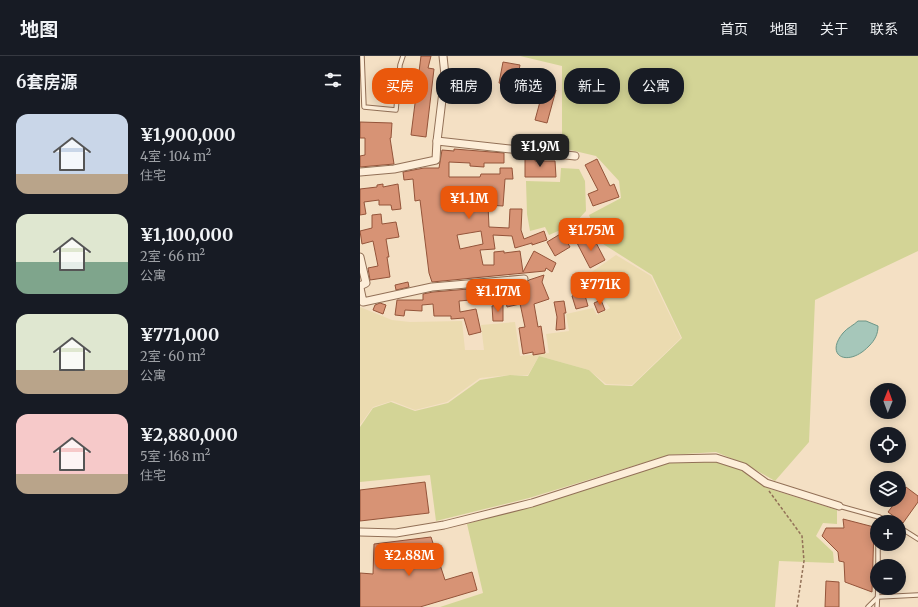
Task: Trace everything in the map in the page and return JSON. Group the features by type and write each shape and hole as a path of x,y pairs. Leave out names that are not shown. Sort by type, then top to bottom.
{"street":[{"path":"360,172 394,169 436,160 437,141 446,75 442,56"},
{"path":"437,141 574,156"},
{"path":"360,257 366,283 360,287 363,302 432,287 524,279"},
{"path":"360,532 396,533 444,525 532,503 669,459 716,458 744,467 766,483 839,506"}],"lane":[{"path":"362,56 364,107 396,110 403,56"},
{"path":"839,506 872,515"},
{"path":"906,531 918,539"},
{"path":"868,607 878,596 918,595"},
{"path":"877,607 878,596"}],"path":[{"path":"766,483 770,494 791,519 802,536 804,561 797,607"}],"shaded area":[{"path":"616,255 651,276 681,338 632,385 606,384 589,370 539,356 528,375 480,378 447,402 415,410 392,401 373,407 360,425 360,307 392,320 410,322 462,321 465,350 484,350 481,325 515,322 520,356 549,353 546,334 569,331 566,314 593,308 597,315 610,308 586,276"},
{"path":"858,321 866,321 878,326 876,337 861,353 847,358 841,356 837,353 836,348 838,341 845,331"}],"green space":[{"path":"520,56 918,56 918,251 815,300 809,442 775,481 747,465 716,452 669,455 529,498 436,521 430,475 360,482 360,427 373,408 391,402 415,411 448,403 480,380 510,375 528,376 539,356 589,370 605,385 632,386 682,338 652,275 600,242 589,215 621,198 619,181 596,156 562,148 562,66"},
{"path":"561,168 579,169 585,181 586,211 574,224 549,235 545,227 530,231 527,214 526,181 560,182"},
{"path":"669,462 716,462 744,470 770,489 837,510 837,524 823,523 816,536 833,552 834,563 779,561 775,607 440,607 483,593 467,524"}],"building":[{"path":"421,56 431,56 428,68 419,68"},
{"path":"503,62 520,65 519,68 502,68"},
{"path":"428,68 434,69 426,137 411,135 415,104 428,104"},
{"path":"539,104 552,104 547,123 535,120"},
{"path":"360,122 392,123 390,138 394,164 360,167 360,156 365,155 365,138 360,138"},
{"path":"454,149 504,153 504,163 484,163 484,167 470,166 470,163 449,162 449,177 480,177 481,174 500,174 500,168 512,168 513,179 505,179 503,206 488,205 489,227 509,228 510,209 522,209 521,230 524,239 544,231 547,240 532,245 532,243 515,248 512,236 493,235 495,249 480,250 483,265 494,265 494,252 504,251 504,253 520,251 523,272 534,251 556,263 552,272 546,268 545,271 432,282 429,273 420,200 415,201 413,179 404,180 403,172 424,168 439,168 442,150 454,151","holes":["478,187 478,205 452,208 449,188","481,231 483,244 460,249 457,235"]},
{"path":"525,158 535,158 535,161 555,161 556,177 525,177"},
{"path":"597,159 610,186 614,184 619,197 593,206 588,194 598,190 585,165"},
{"path":"383,184 383,187 398,184 401,209 392,210 391,205 379,205 379,200 364,202 366,214 360,215 360,189 377,187 377,185"},
{"path":"381,214 382,224 396,222 399,237 386,239 390,277 370,280 368,268 378,266 373,241 362,244 360,231 372,228 372,215"},
{"path":"562,233 570,247 555,256 547,242"},
{"path":"592,235 605,260 590,268 577,243"},
{"path":"544,275 542,282 549,299 534,304 538,327 541,326 545,353 533,355 533,352 523,354 519,328 525,327 520,304 507,307 505,297 459,301 460,312 476,309 481,332 469,335 464,318 451,319 451,316 434,316 433,304 422,305 422,311 405,310 404,316 395,315 397,300 423,300 423,294 433,292 504,286 504,289 525,284 529,280"},
{"path":"408,282 409,287 396,290 395,285"},
{"path":"584,292 588,306 576,309 572,296"},
{"path":"601,300 605,310 598,313 594,303"},
{"path":"564,301 566,313 564,313 565,329 556,330 557,317 554,302"},
{"path":"380,303 386,305 383,314 373,310 375,305"},
{"path":"503,304 503,321 493,321 492,306"},
{"path":"425,482 429,513 360,521 360,490"},
{"path":"906,487 918,496 918,502 906,519 906,515 892,515 888,512 892,507 906,507"},
{"path":"843,519 870,526 870,551 873,551 873,559 870,559 870,591 845,582 844,562 839,561 838,552 822,536 826,528 844,528"},
{"path":"431,537 445,580 472,572 477,590 420,607 360,607 360,573 373,574 374,544"},
{"path":"826,581 839,582 839,607 825,607"}]}
